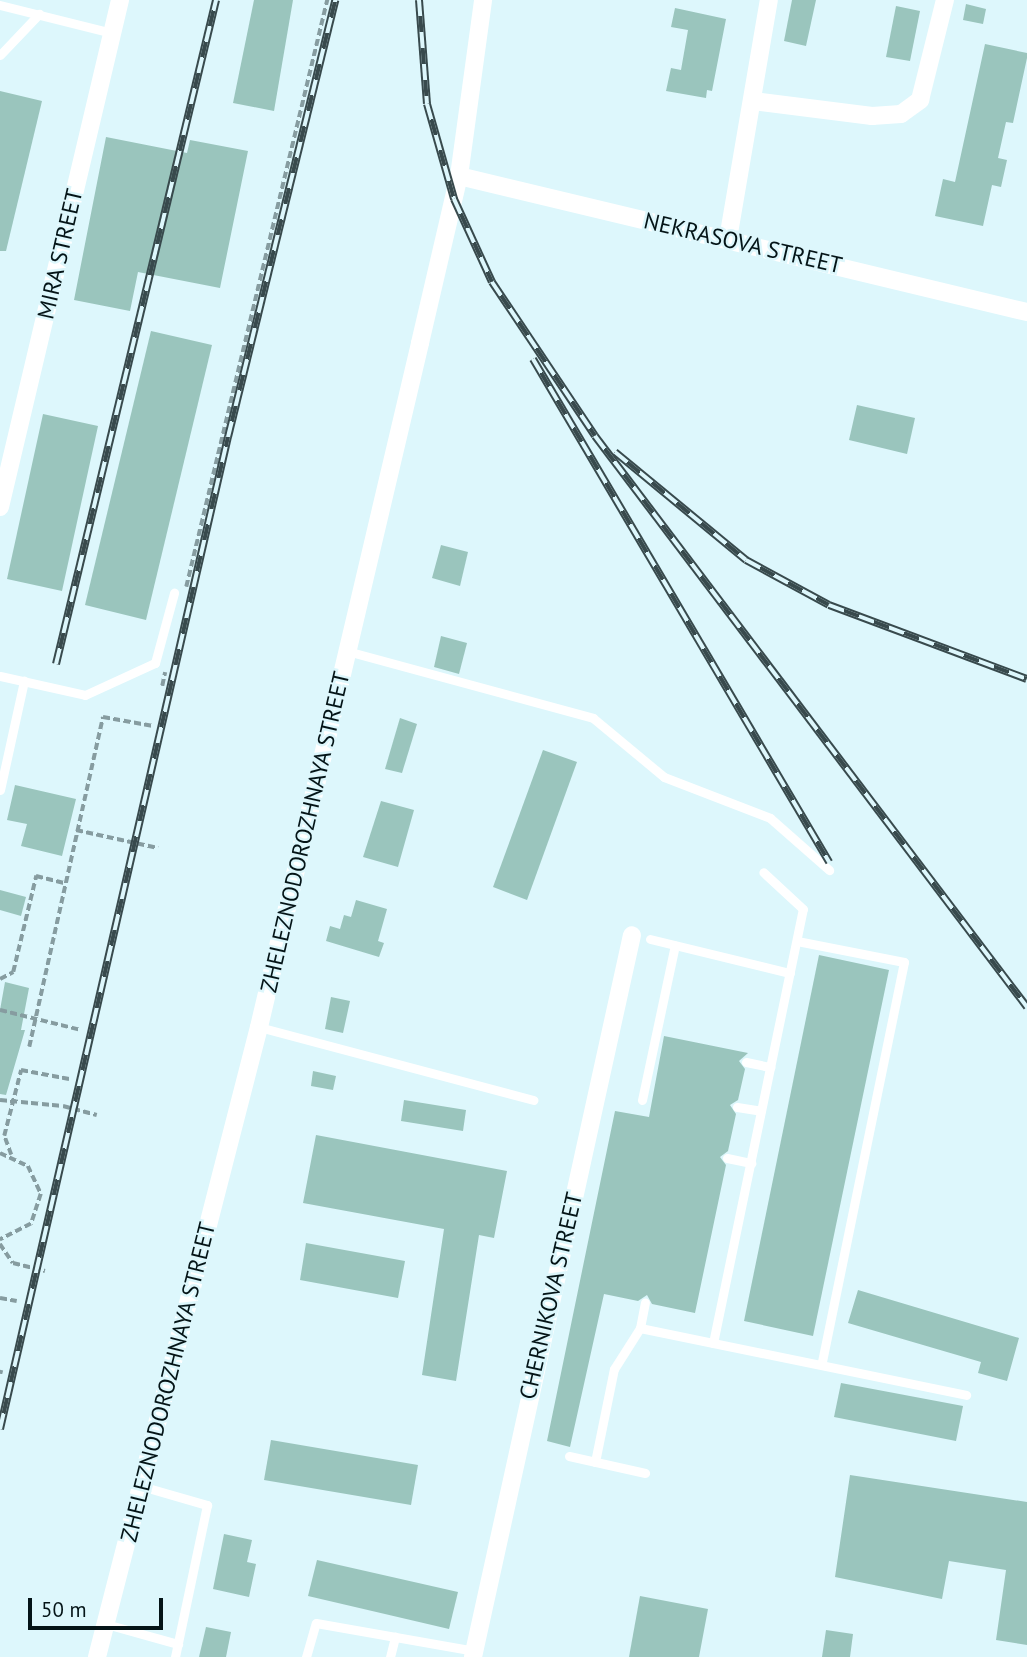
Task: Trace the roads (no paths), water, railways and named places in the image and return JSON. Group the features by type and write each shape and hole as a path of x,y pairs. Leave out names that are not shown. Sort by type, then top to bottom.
{"street":[{"name":"MIRA STREET","path":"0,507 120,0"},
{"name":"ZHELEZNODOROZHNAYA STREET","path":"97,1657 259,1027 458,176 484,0"},
{"path":"728,239 769,0"},
{"path":"753,101 872,116 901,114 920,100 945,0"},
{"name":"NEKRASOVA STREET","path":"458,176 1027,312"},
{"name":"CHERNIKOVA STREET","path":"473,1654 632,935"}],"lane":[{"path":"0,5 112,33"},
{"path":"0,55 39,14"},
{"path":"0,676 85,695 155,663 179,593"},
{"path":"347,651 593,719 664,777 770,818 829,870"},
{"path":"0,790 23,681"},
{"path":"713,1343 803,909 763,872"},
{"path":"650,939 790,973"},
{"path":"797,941 904,962 821,1365"},
{"path":"642,1100 676,945"},
{"path":"259,1027 533,1100"},
{"path":"746,1062 771,1067"},
{"path":"737,1107 761,1111"},
{"path":"727,1158 751,1163"},
{"path":"595,1462 614,1369 640,1328 645,1302"},
{"path":"640,1328 966,1395"},
{"path":"569,1456 645,1474"},
{"path":"141,1486 207,1505 175,1657"},
{"path":"306,1657 316,1623 473,1654"},
{"path":"106,1624 178,1644"},
{"path":"390,1657 395,1637"}],"railway":[{"path":"56,664 216,0"},
{"path":"0,1429 228,437 335,0"},
{"path":"419,0 427,104 454,199 492,282 595,436 1027,1007"},
{"path":"533,359 829,862"},
{"path":"615,452 746,560 829,605 1027,679"}]}
